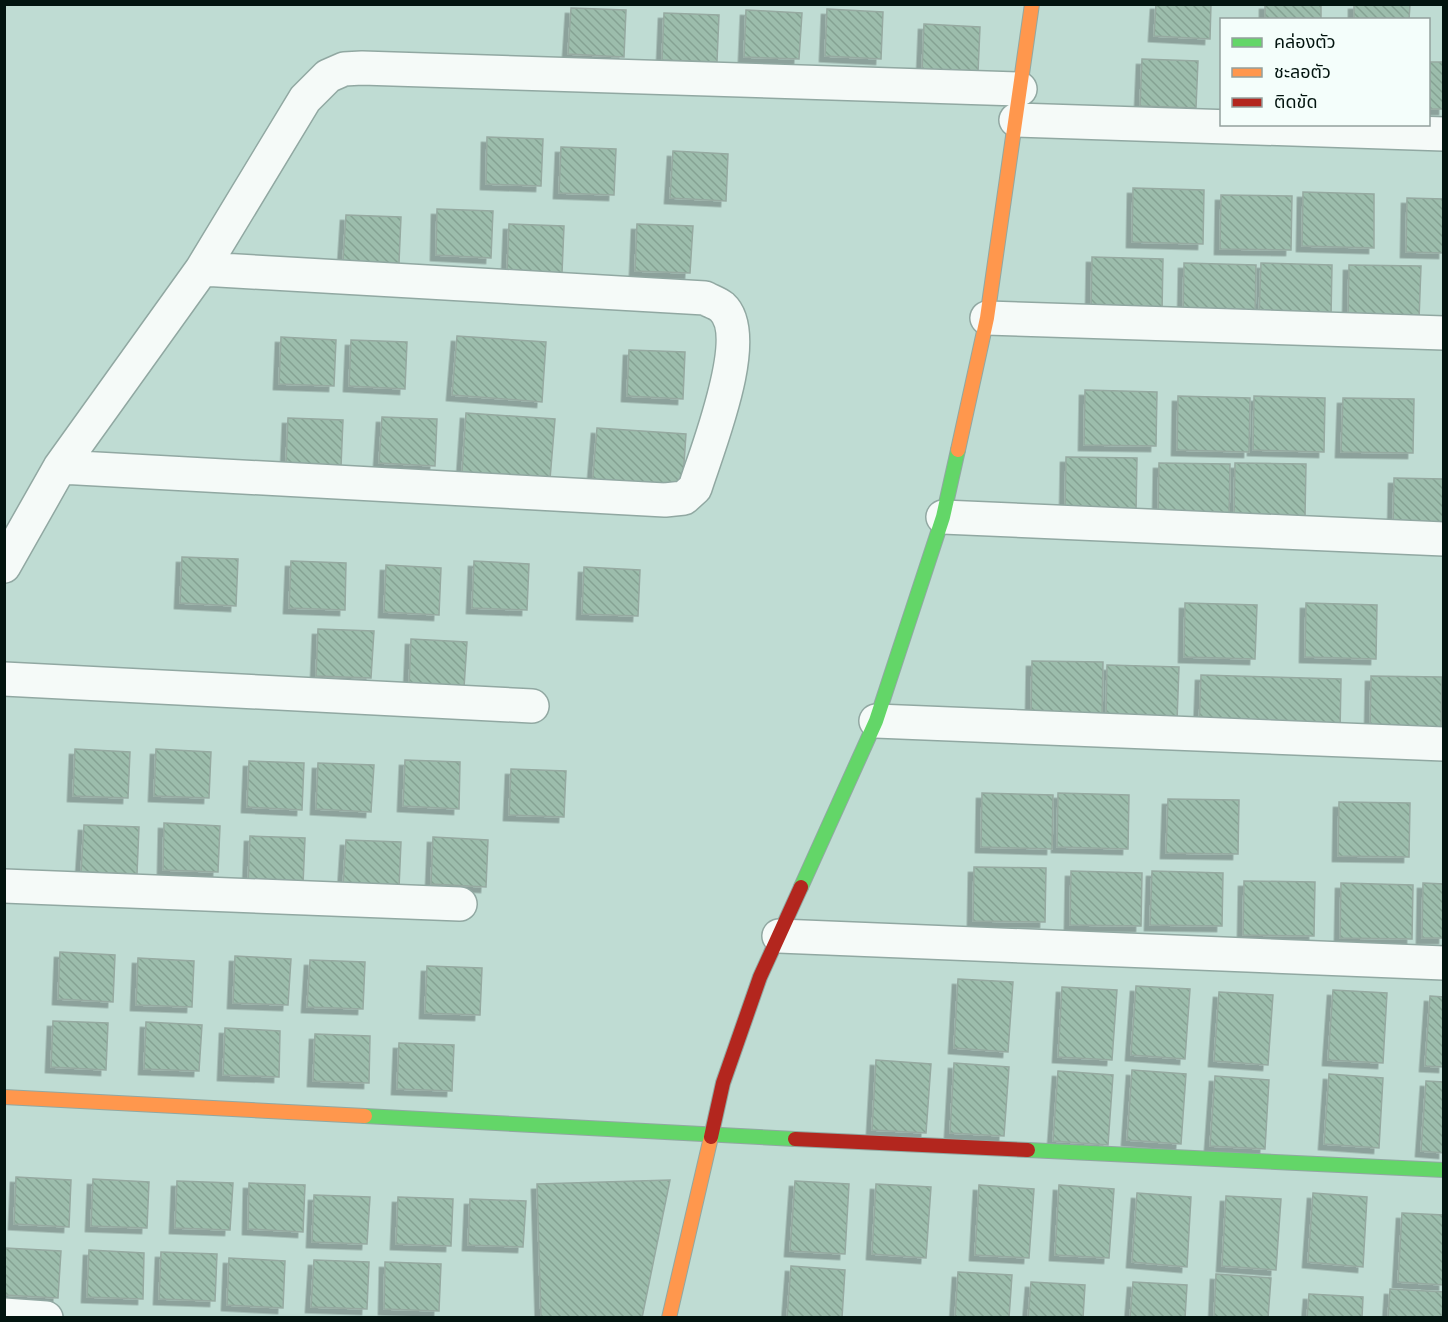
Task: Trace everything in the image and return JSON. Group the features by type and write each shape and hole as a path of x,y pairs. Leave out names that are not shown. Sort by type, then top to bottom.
{"street":[{"path":"669,1317 723,1083 760,977 876,721 943,517 987,318 1032,4"},
{"path":"4,566 60,467 202,269 305,99 328,76 344,69 374,68 1020,89"},
{"path":"1016,120 1443,134"},
{"path":"60,467 665,500 684,498 695,489 730,377 734,347 731,324 723,307 705,298 202,269"},
{"path":"987,318 1443,333"},
{"path":"943,517 1443,539"},
{"path":"4,680 532,706"},
{"path":"876,721 1443,744"},
{"path":"4,886 460,904"},
{"path":"779,936 1443,963"},
{"path":"4,1097 711,1135 1443,1170"},
{"path":"4,1316 46,1317"}],"building":[{"path":"1156,4 1211,4 1210,39 1154,36"},
{"path":"1265,4 1321,4 1321,18 1265,18"},
{"path":"1354,4 1410,4 1409,18 1354,18"},
{"path":"571,8 626,10 624,57 568,54"},
{"path":"827,9 883,12 881,59 825,56"},
{"path":"746,10 802,13 799,59 744,57"},
{"path":"664,13 719,15 717,62 662,60"},
{"path":"924,24 980,27 978,73 922,71"},
{"path":"1142,59 1198,61 1196,108 1140,106"},
{"path":"1430,62 1444,62 1444,109 1430,109"},
{"path":"487,137 543,139 541,186 486,184"},
{"path":"561,147 616,149 614,195 559,193"},
{"path":"673,151 728,154 726,201 670,198"},
{"path":"1133,188 1204,190 1203,244 1132,242"},
{"path":"1303,192 1374,194 1374,248 1302,246"},
{"path":"1221,195 1292,196 1291,250 1220,249"},
{"path":"1407,198 1444,199 1444,253 1406,252"},
{"path":"437,209 493,211 491,258 436,255"},
{"path":"346,215 401,217 399,263 343,261"},
{"path":"509,224 564,226 562,273 507,271"},
{"path":"637,224 693,226 690,273 635,271"},
{"path":"1092,257 1163,259 1162,313 1091,311"},
{"path":"1184,263 1256,265 1255,318 1183,317"},
{"path":"1261,263 1332,265 1331,318 1259,317"},
{"path":"1349,265 1421,266 1419,320 1348,318"},
{"path":"457,336 546,342 542,402 452,395"},
{"path":"281,337 336,340 334,386 279,384"},
{"path":"351,340 407,342 405,389 349,386"},
{"path":"629,350 685,352 683,399 627,396"},
{"path":"1085,390 1157,392 1156,446 1084,445"},
{"path":"1178,396 1250,398 1249,452 1177,450"},
{"path":"1254,396 1325,398 1324,452 1253,450"},
{"path":"1343,398 1414,399 1413,453 1341,452"},
{"path":"466,413 555,419 550,479 462,472"},
{"path":"382,417 437,419 435,466 379,463"},
{"path":"288,418 343,420 341,467 286,464"},
{"path":"597,428 686,434 682,493 592,487"},
{"path":"1066,457 1137,458 1136,513 1065,511"},
{"path":"1159,463 1230,464 1229,518 1158,517"},
{"path":"1235,463 1306,464 1305,518 1234,517"},
{"path":"1394,478 1444,479 1444,533 1393,532"},
{"path":"182,557 238,559 236,606 180,603"},
{"path":"291,561 346,563 345,610 289,608"},
{"path":"474,561 529,564 527,610 472,608"},
{"path":"386,565 441,568 439,615 384,612"},
{"path":"584,567 640,570 638,616 582,614"},
{"path":"1185,603 1257,605 1255,659 1184,657"},
{"path":"1306,603 1377,605 1376,659 1305,657"},
{"path":"318,629 374,631 371,678 316,676"},
{"path":"411,639 467,642 464,688 409,686"},
{"path":"1032,661 1103,662 1102,716 1031,715"},
{"path":"1107,665 1179,667 1177,721 1106,719"},
{"path":"1201,675 1341,679 1340,733 1199,729"},
{"path":"1371,676 1442,677 1441,731 1370,729"},
{"path":"75,749 130,752 128,798 73,796"},
{"path":"156,749 211,752 209,798 154,796"},
{"path":"405,760 460,762 459,809 403,806"},
{"path":"249,761 304,763 302,810 247,807"},
{"path":"318,763 374,765 371,812 316,809"},
{"path":"511,769 566,771 564,817 509,815"},
{"path":"982,793 1053,795 1052,849 981,847"},
{"path":"1058,793 1129,795 1128,849 1057,847"},
{"path":"1168,799 1239,800 1238,854 1166,853"},
{"path":"1339,802 1410,803 1409,857 1338,856"},
{"path":"164,823 220,826 218,872 163,870"},
{"path":"84,825 139,827 137,874 81,872"},
{"path":"250,836 305,838 303,885 248,883"},
{"path":"433,837 488,840 486,887 431,884"},
{"path":"346,840 401,842 399,888 343,886"},
{"path":"974,867 1046,868 1045,922 973,921"},
{"path":"1071,871 1142,873 1141,926 1070,925"},
{"path":"1152,871 1223,873 1222,926 1150,925"},
{"path":"1244,881 1315,882 1314,936 1243,935"},
{"path":"1341,883 1413,885 1412,939 1340,938"},
{"path":"1423,883 1444,884 1444,938 1422,938"},
{"path":"60,952 115,955 113,1002 58,999"},
{"path":"235,956 291,959 288,1005 233,1003"},
{"path":"138,958 194,961 192,1007 136,1005"},
{"path":"310,960 365,962 363,1009 307,1007"},
{"path":"427,966 482,968 480,1015 425,1013"},
{"path":"958,979 1013,982 1008,1052 954,1048"},
{"path":"1136,986 1190,989 1185,1059 1131,1055"},
{"path":"1062,987 1117,990 1112,1060 1058,1057"},
{"path":"1333,990 1387,993 1383,1063 1328,1060"},
{"path":"1219,992 1273,995 1268,1065 1214,1061"},
{"path":"1430,996 1444,997 1444,1067 1425,1066"},
{"path":"53,1021 108,1023 106,1070 51,1067"},
{"path":"146,1022 202,1025 199,1071 144,1069"},
{"path":"225,1028 280,1031 279,1077 223,1075"},
{"path":"315,1034 370,1036 369,1083 313,1081"},
{"path":"399,1043 454,1045 452,1091 397,1089"},
{"path":"876,1060 931,1064 926,1133 872,1130"},
{"path":"954,1063 1009,1067 1004,1136 950,1133"},
{"path":"1132,1070 1186,1074 1181,1144 1127,1140"},
{"path":"1058,1071 1113,1075 1108,1145 1053,1141"},
{"path":"1329,1074 1383,1078 1379,1148 1324,1144"},
{"path":"1215,1076 1269,1080 1265,1149 1210,1146"},
{"path":"1426,1081 1444,1082 1444,1153 1421,1151"},
{"path":"16,1177 71,1180 69,1227 14,1224"},
{"path":"93,1179 149,1182 147,1228 91,1226"},
{"path":"670,1180 642,1318 541,1318 537,1184"},
{"path":"177,1181 233,1183 230,1230 175,1228"},
{"path":"795,1181 849,1184 845,1254 790,1251"},
{"path":"249,1183 305,1185 303,1232 248,1229"},
{"path":"876,1184 931,1187 926,1258 872,1254"},
{"path":"979,1185 1034,1189 1029,1258 975,1255"},
{"path":"1059,1185 1114,1189 1109,1258 1055,1255"},
{"path":"1137,1193 1191,1197 1187,1267 1132,1262"},
{"path":"1313,1193 1367,1197 1363,1267 1308,1262"},
{"path":"314,1195 370,1197 367,1244 312,1242"},
{"path":"1226,1196 1281,1199 1276,1270 1222,1266"},
{"path":"398,1197 453,1199 451,1246 396,1244"},
{"path":"470,1199 526,1201 523,1247 468,1245"},
{"path":"1402,1213 1444,1215 1444,1285 1398,1282"},
{"path":"5,1248 61,1251 58,1298 4,1295"},
{"path":"89,1250 144,1253 143,1299 87,1297"},
{"path":"161,1252 217,1254 215,1301 159,1299"},
{"path":"229,1258 285,1261 283,1308 227,1305"},
{"path":"314,1260 369,1262 367,1309 311,1307"},
{"path":"385,1262 441,1264 439,1311 384,1309"},
{"path":"791,1266 845,1270 842,1318 787,1318"},
{"path":"958,1272 1012,1275 1009,1318 955,1318"},
{"path":"1216,1274 1271,1278 1268,1318 1214,1318"},
{"path":"1031,1282 1085,1285 1083,1318 1028,1318"},
{"path":"1133,1282 1187,1285 1185,1318 1130,1318"},
{"path":"1390,1289 1444,1292 1442,1318 1388,1318"},
{"path":"1309,1294 1363,1297 1362,1318 1307,1318"}],"traffic: fast":[{"path":"801,887 876,721 943,517 958,450"},
{"path":"365,1116 795,1139"},
{"path":"1028,1150 1444,1170"}],"traffic: slow":[{"path":"958,450 987,318 1032,4"},
{"path":"4,1097 365,1116"},
{"path":"669,1318 711,1137"}],"traffic: jam":[{"path":"711,1137 723,1083 760,977 801,887"},
{"path":"795,1139 1028,1150"}]}
